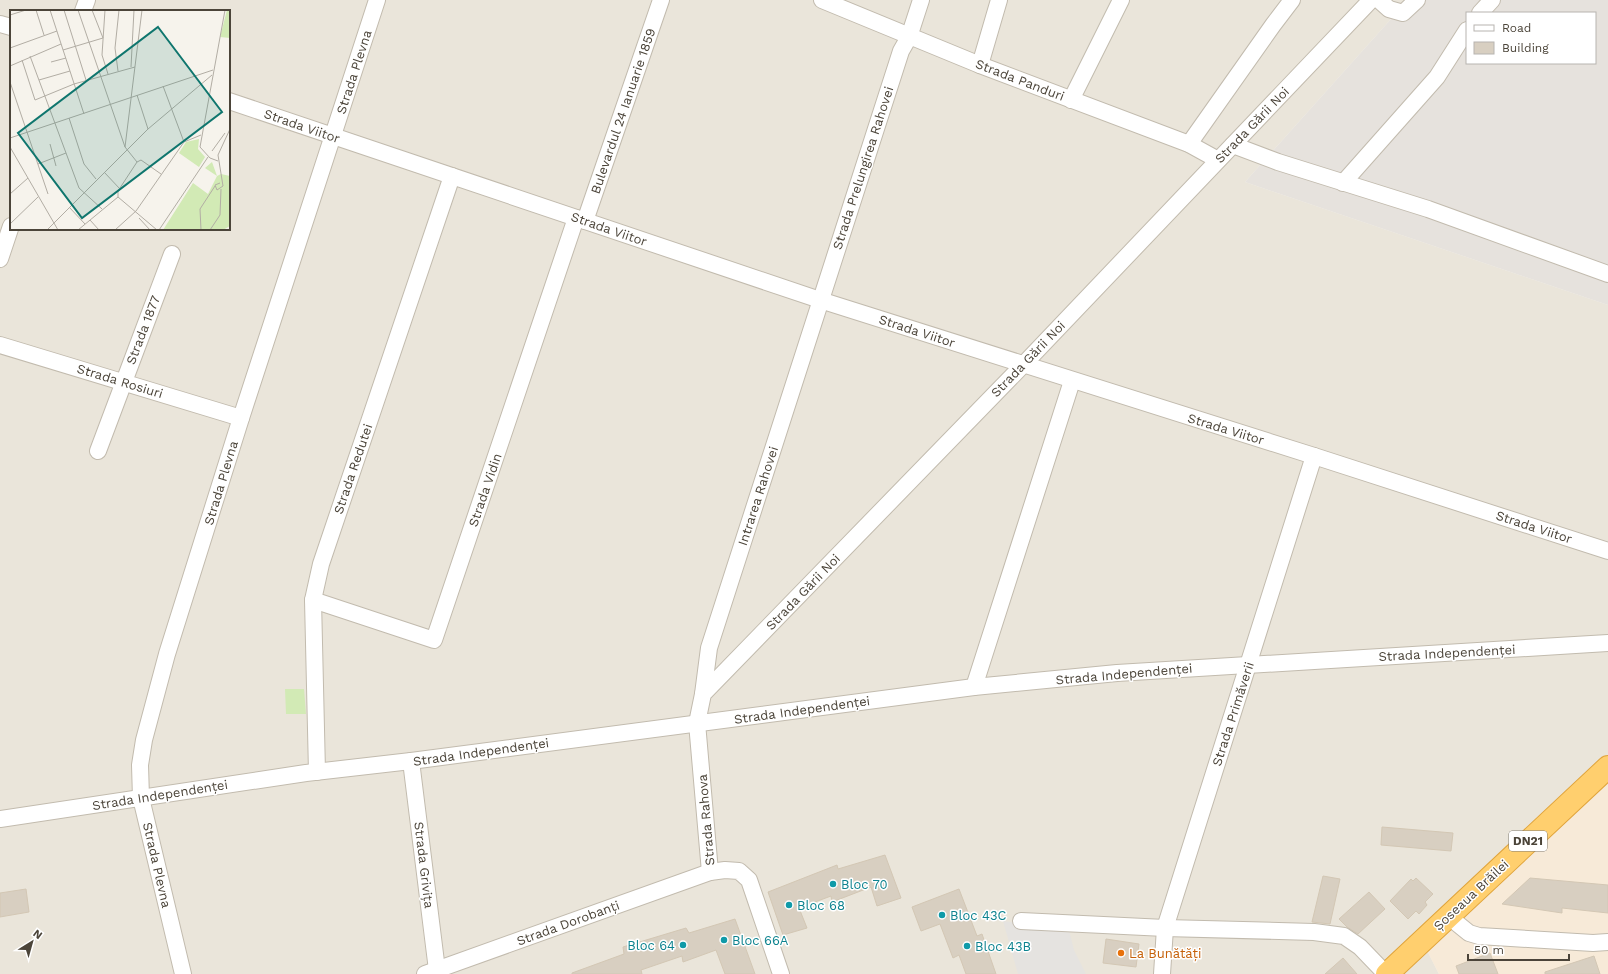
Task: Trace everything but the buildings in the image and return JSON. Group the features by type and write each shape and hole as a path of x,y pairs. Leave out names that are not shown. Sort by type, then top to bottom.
{"highway":[{"name":"Șoseaua Brăilei","path":"1387,974 1608,767"}],"street":[{"path":"83,10 87,0"},
{"name":"Strada Plevna","path":"184,974 141,798 140,764 144,740 167,654 241,418 377,0"},
{"name":"Bulevardul 24 Ianuarie 1859","path":"581,220 661,0"},
{"name":"Strada Panduri","path":"822,0 980,65 1189,144 1218,160"},
{"name":"Strada Prelungirea Rahovei","path":"820,300 901,51 909,37 921,0"},
{"path":"980,65 999,0"},
{"path":"1071,100 1121,0"},
{"path":"1189,144 1292,0"},
{"name":"Strada Gării Noi","path":"703,694 1023,365 1371,0"},
{"path":"1379,0 1390,9 1403,13 1417,0"},
{"path":"1481,12 1492,0"},
{"path":"0,24 10,28"},
{"path":"1343,183 1437,77 1466,32"},
{"name":"Strada Viitor","path":"230,101 820,300 1072,381 1314,456 1608,551"},
{"path":"1234,145 1278,162 1428,209 1608,274"},
{"name":"Strada Redutei","path":"317,772 313,600 321,564 452,176"},
{"name":"Strada Vidin","path":"313,600 434,640 581,220"},
{"path":"0,258 10,229"},
{"name":"Strada 1877","path":"98,451 172,254"},
{"name":"Intrarea Rahovei","path":"703,694 709,648 820,300"},
{"name":"Strada Rosiuri","path":"0,345 241,418"},
{"path":"974,687 1072,381"},
{"name":"Strada Primăverii","path":"1162,974 1165,928 1314,456"},
{"name":"Strada Independenței","path":"0,819 317,772 974,687 1117,673 1608,643"},
{"path":"697,723 703,694"},
{"name":"Strada Rahova","path":"697,723 710,872 725,870 738,871 749,880 781,974"},
{"name":"Strada Grivița","path":"411,761 431,972"},
{"name":"Strada Dorobanți","path":"431,972 710,872"},
{"path":"1448,916 1469,933 1479,936 1593,943 1608,942"},
{"path":"1021,921 1165,928 1314,932 1344,936 1360,947 1387,974"}],"shaded area":[{"path":"0,0 1408,0 1245,182 1608,305 1608,778 1424,944 1439,974 0,974"},
{"path":"1408,0 1608,0 1608,305 1245,182"},
{"path":"1608,778 1608,974 1439,974 1424,945"},
{"path":"1003,921 1069,930 1074,950 1086,974 1018,974"}],"green space":[{"path":"285,689 304,689 306,714 286,714"}],"place":[{"name":"Bloc 70","path":"833,884"},
{"name":"Bloc 68","path":"789,905"},
{"name":"Bloc 43C","path":"942,915"},
{"name":"Bloc 66A","path":"724,940"},
{"name":"Bloc 64","path":"683,945"},
{"name":"Bloc 43B","path":"967,946"},
{"name":"La Bunătăți","path":"1121,953"}]}
